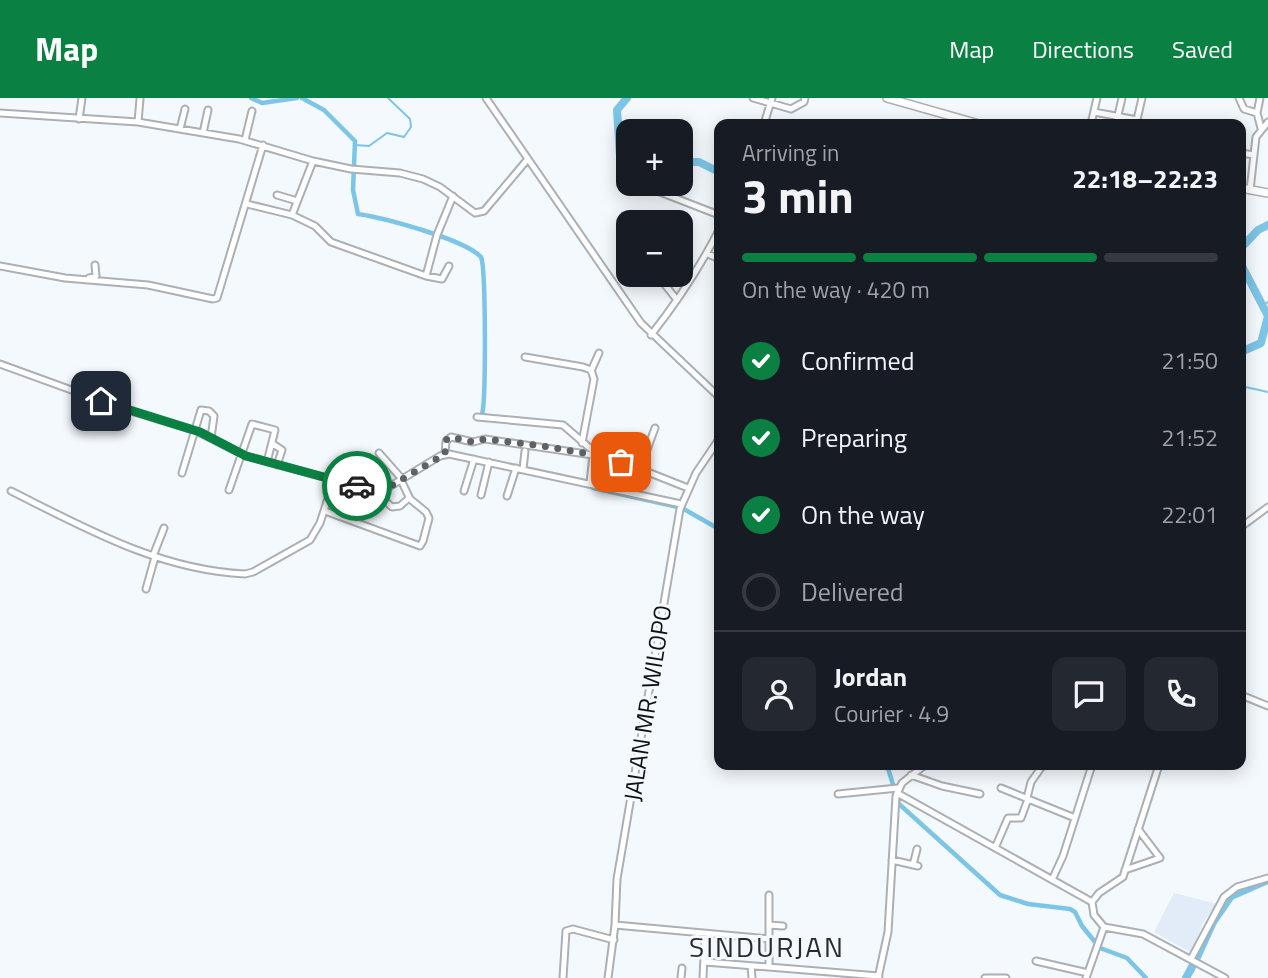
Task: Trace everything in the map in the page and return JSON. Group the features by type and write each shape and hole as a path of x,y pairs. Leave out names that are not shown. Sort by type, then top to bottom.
{"main road":[{"path":"887,98 961,119"},
{"path":"1246,189 1268,193"}],"street":[{"path":"79,119 82,98"},
{"path":"486,98 625,302 651,335 714,392"},
{"path":"752,98 793,109 805,98"},
{"path":"1092,119 1097,98"},
{"path":"1117,119 1122,98"},
{"path":"1137,119 1142,98"},
{"path":"1239,98 1244,109 1257,113"},
{"path":"1260,98 1257,113 1261,128"},
{"path":"138,122 140,99"},
{"path":"766,119 771,101"},
{"path":"180,129 185,109"},
{"path":"203,133 208,110"},
{"path":"245,140 252,111"},
{"path":"1094,111 1112,119"},
{"path":"0,113 138,122 245,140 313,161 353,169 400,173 423,179 453,196 475,213 480,213 527,160"},
{"path":"1250,190 1256,137 1268,122"},
{"path":"0,266 89,281 128,282 217,298 263,145"},
{"path":"1246,154 1254,155"},
{"path":"292,215 313,161"},
{"path":"277,195 297,201"},
{"path":"426,276 437,236 453,196"},
{"path":"670,196 714,213"},
{"path":"247,204 292,215 315,226 331,242 426,276 442,279 449,265"},
{"path":"651,335 708,254 714,241"},
{"path":"708,254 714,257"},
{"path":"89,281 89,278 96,276 95,265"},
{"path":"667,287 677,300"},
{"path":"591,371 599,353"},
{"path":"525,357 583,367 591,371 594,379 583,440"},
{"path":"0,364 121,408 194,430 242,454 374,491 382,491 445,454 520,468 680,506"},
{"path":"182,472 200,411 209,411 214,416 211,438"},
{"path":"477,417 563,425 583,440 596,455 592,484"},
{"path":"229,490 252,424 274,429 273,444 267,462"},
{"path":"640,469 655,428"},
{"path":"445,454 446,440 451,437 473,442 485,439 596,455 688,488"},
{"path":"273,444 282,450 278,466"},
{"name":"JALAN MR. WILOPO","path":"608,978 614,940 617,879 680,506 714,447"},
{"path":"507,496 525,452"},
{"path":"325,511 420,546 424,541 429,518 426,512 409,498 402,480 379,453"},
{"path":"464,491 474,459"},
{"path":"481,495 489,462"},
{"path":"10,491 131,549 154,557 191,566 249,573 310,540 325,511 334,480"},
{"path":"374,491 392,507 400,506 409,498"},
{"path":"1246,523 1268,507"},
{"path":"146,589 164,528"},
{"path":"1246,697 1268,706"},
{"path":"705,962 878,977 888,932 895,793 918,770"},
{"path":"995,848 1009,817 1021,818 1031,782 1039,770"},
{"path":"1052,880 1063,856 1090,770"},
{"path":"1157,770 1125,870 1120,880 1099,893 1092,902 1094,915 1104,928 1143,933 1225,978"},
{"path":"911,775 942,786 980,794"},
{"path":"1001,788 1075,818"},
{"path":"838,794 895,793 1092,902"},
{"path":"1125,870 1160,858 1138,829"},
{"path":"892,860 916,865 917,849"},
{"path":"1194,961 1224,897 1237,887 1268,878"},
{"path":"769,895 769,967"},
{"path":"615,925 769,939"},
{"path":"769,925 783,926"},
{"path":"1036,961 1087,976 1104,928"},
{"path":"564,978 566,931 573,929 614,940"},
{"path":"704,978 705,934"},
{"path":"751,966 752,978"},
{"path":"681,978 682,968"},
{"path":"787,978 788,969"},
{"path":"985,978 1006,978"}],"shaded area":[{"path":"1174,893 1217,904 1203,923 1192,953 1154,932"}],"waterway":[{"path":"251,98 262,103 297,98"},
{"path":"302,98 324,110 355,141 353,190 358,214 441,237 458,243 481,257 485,335 482,414 487,416"},
{"path":"355,145 369,146 387,133 404,137 411,127 410,119 388,98"},
{"path":"618,119 617,110 627,98"},
{"path":"693,162 714,170"},
{"path":"1246,243 1258,230 1268,225"},
{"path":"1246,274 1268,316 1261,343 1246,350"},
{"path":"1263,305 1268,302"},
{"path":"1246,387 1268,392"},
{"path":"596,453 593,488 682,508 714,526"},
{"path":"889,770 899,804 1000,895 1028,904 1070,909 1075,912 1082,926 1100,948 1127,958 1146,978"},
{"path":"1197,957 1213,922 1231,896 1268,880"},
{"path":"1186,978 1192,967"}],"way so far":[{"path":"357,486 378,492 384,490 445,454 446,440 451,437 476,443 485,439 543,446 621,462"}],"district":[{"name":"SINDURJAN","path":"767,946"}],"route":[{"path":"101,401 200,432 246,456 357,486"}]}
